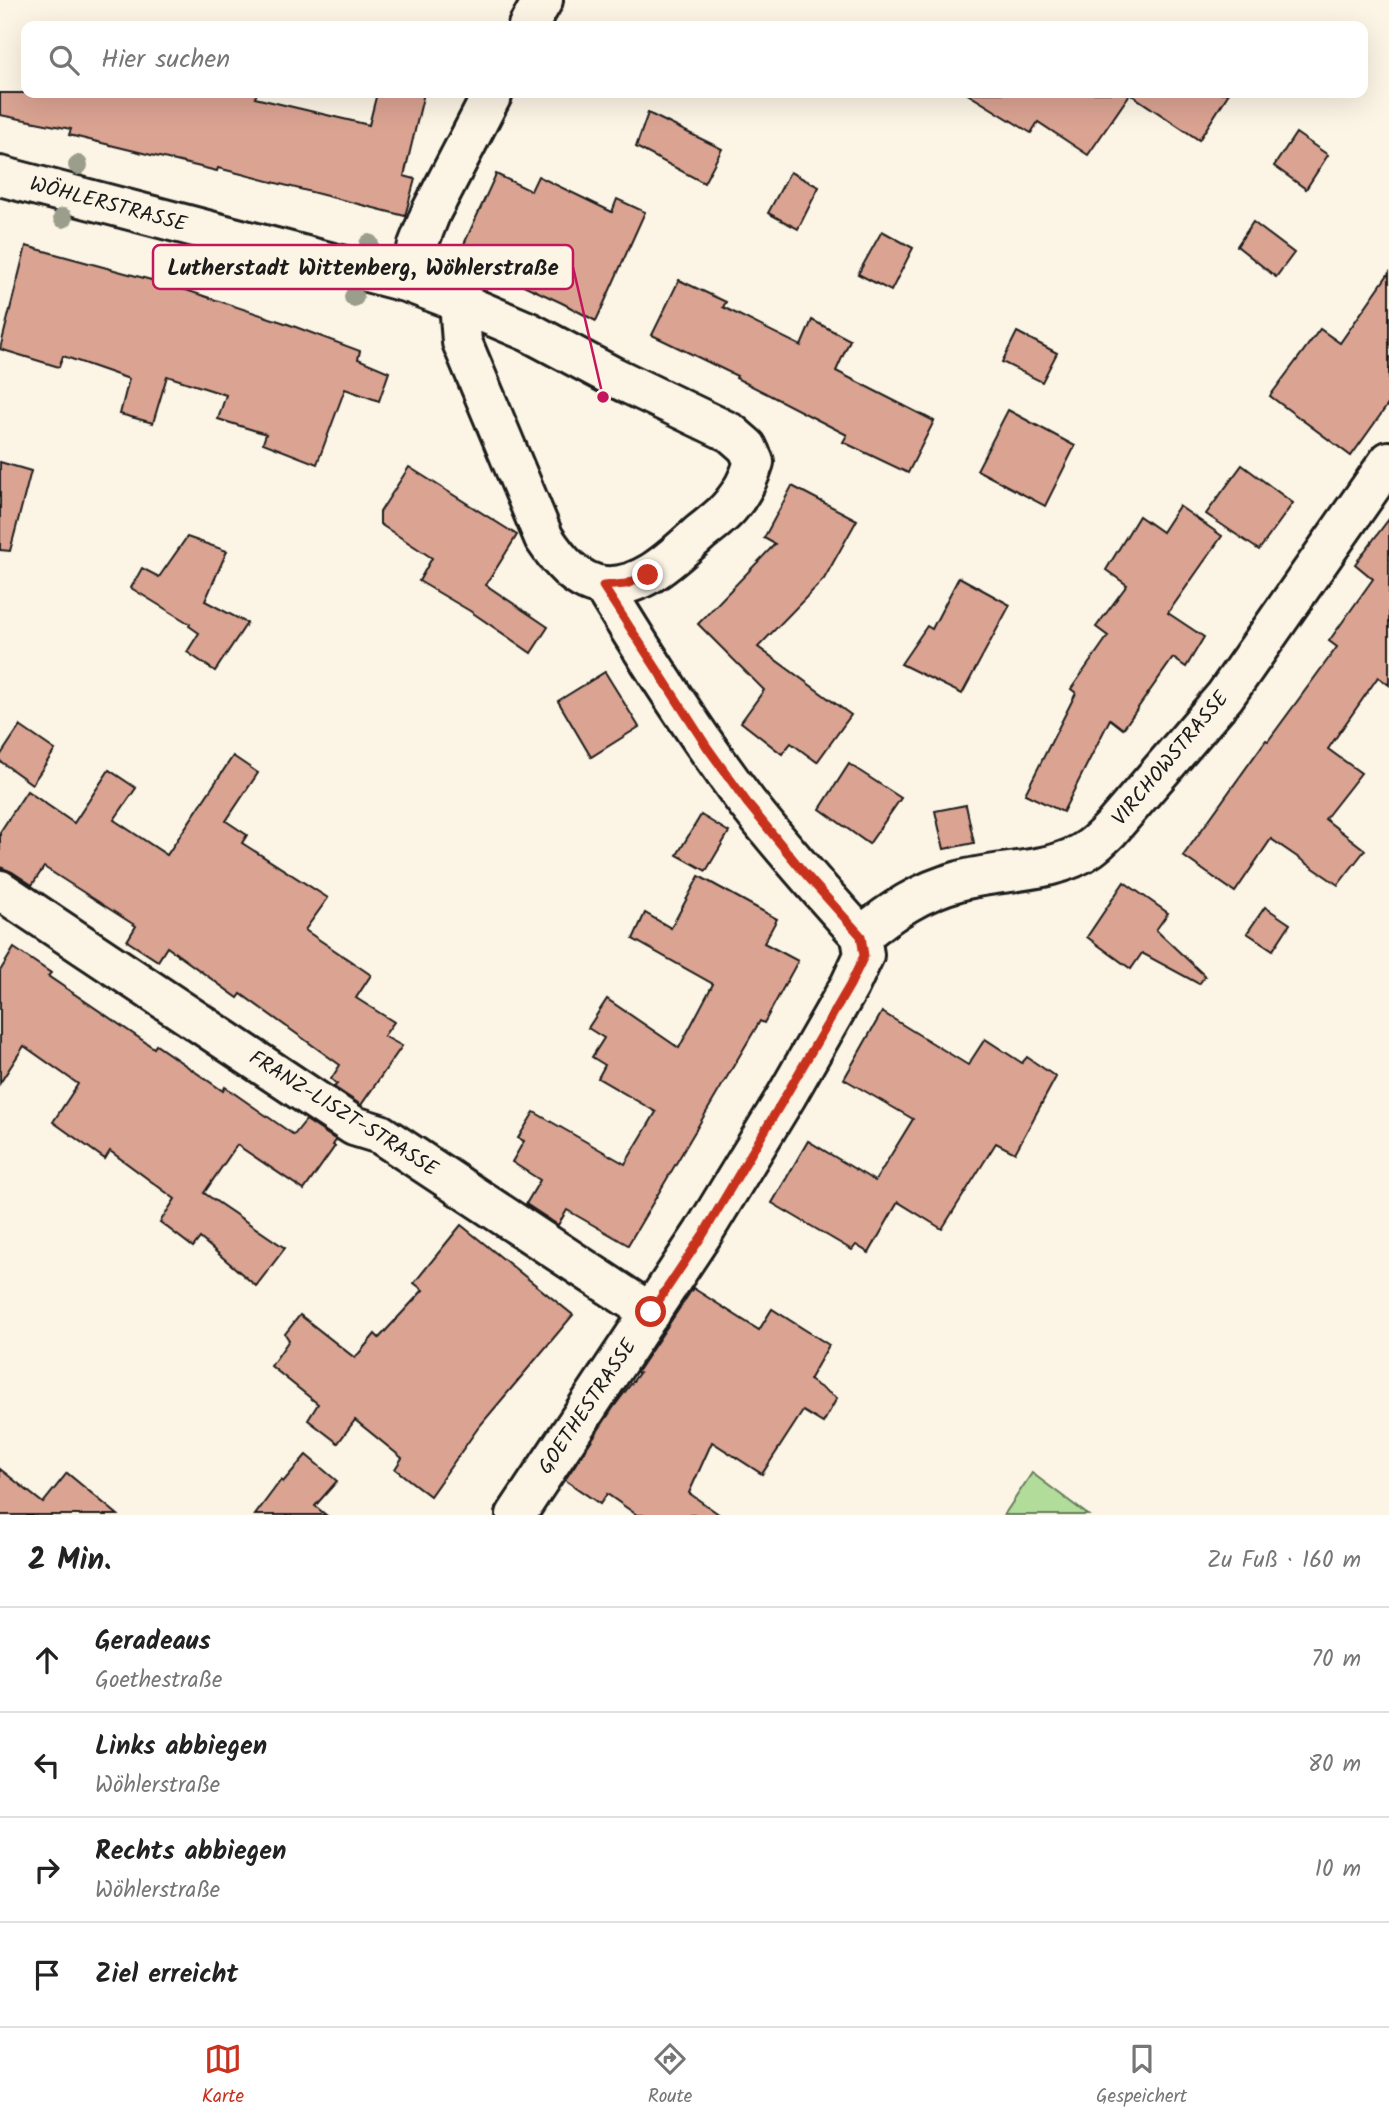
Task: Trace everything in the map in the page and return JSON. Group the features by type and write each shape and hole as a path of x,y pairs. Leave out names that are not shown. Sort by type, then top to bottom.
{"street":[{"path":"531,21 543,0"},
{"path":"409,283 418,245 431,212 491,98"},
{"name":"WÖHLERSTRASSE","path":"0,176 409,283 529,332 612,376 731,433 747,447 754,462 747,484 731,507 648,575 626,584 603,586"},
{"path":"458,302 462,342 544,538 560,562 580,577 603,586 707,747 748,804 861,936"},
{"name":"VIRCHOWSTRASSE","path":"861,936 889,913 922,895 958,881 1063,862 1089,849 1110,831 1225,696 1389,461"},
{"name":"FRANZ-LISZT-STRASSE","path":"0,890 354,1126 380,1134 651,1312"},
{"name":"GOETHESTRASSE","path":"516,1515 710,1221 850,985 864,956 861,936"}],"green space":[{"path":"1032,1473 1088,1515 1004,1515"}],"building":[{"path":"0,93 21,93 21,98 255,98 369,125 376,98 423,98 404,176 415,179 405,216 218,168 217,171 69,135 71,129 0,115"},
{"path":"974,98 1127,98 1088,155 1038,122 1031,133"},
{"path":"1136,98 1226,98 1199,140"},
{"path":"648,113 722,149 704,183 636,147"},
{"path":"1296,133 1328,155 1306,189 1274,166"},
{"path":"790,172 819,187 798,229 768,213"},
{"path":"496,174 531,191 538,176 612,212 617,199 645,212 596,321 459,255"},
{"path":"1253,222 1294,253 1276,277 1237,246"},
{"path":"882,231 913,248 891,291 858,274"},
{"path":"26,246 177,287 360,351 358,359 389,372 379,401 345,389 317,464 263,443 266,434 218,419 226,395 167,376 153,423 120,414 129,379 63,356 59,367 0,349"},
{"path":"1389,273 1389,403 1351,456 1270,396 1320,329 1340,343"},
{"path":"679,280 726,302 723,307 801,346 812,320 850,340 836,371 934,421 908,473 843,442 847,435 736,378 737,376 652,335"},
{"path":"1017,332 1057,353 1042,382 1002,362"},
{"path":"1008,410 1075,446 1045,506 977,470"},
{"path":"0,462 31,471 10,551 0,550"},
{"path":"1242,465 1293,503 1259,550 1206,514"},
{"path":"409,467 517,535 486,585 548,627 531,653 470,611 419,581 432,558 380,524 380,512"},
{"path":"792,486 857,520 824,579 758,647 851,715 817,762 791,743 782,754 741,722 764,690 698,624 775,544 764,538"},
{"path":"1179,506 1222,536 1168,613 1204,637 1186,667 1173,658 1123,729 1110,719 1063,812 1025,794 1076,693 1071,689 1108,636 1096,627 1127,585 1106,570 1139,516 1162,532"},
{"path":"1389,519 1389,685 1378,677 1328,749 1361,773 1325,819 1365,850 1338,885 1271,839 1235,892 1183,856 1337,647 1329,641 1373,579 1355,564"},
{"path":"187,537 227,551 205,601 247,623 215,671 187,652 199,633 189,626 190,624 131,588 142,568 159,577"},
{"path":"959,577 1010,605 962,694 901,664 927,626 932,629"},
{"path":"605,672 639,727 591,757 558,701"},
{"path":"20,726 55,750 32,784 0,761 0,756"},
{"path":"233,756 258,773 226,821 247,835 242,843 328,898 305,930 371,975 356,998 394,1022 384,1036 402,1046 361,1105 334,1087 337,1084 331,1079 340,1065 241,994 238,998 167,947 158,961 127,941 136,926 44,867 32,885 0,867 0,832 27,791 74,823 109,770 136,788 114,820 167,855"},
{"path":"849,764 901,798 869,844 820,809"},
{"path":"966,805 974,843 944,849 935,811"},
{"path":"701,815 729,832 706,871 677,855"},
{"path":"699,876 777,919 764,943 798,961 764,1023 760,1021 628,1245 567,1210 558,1225 526,1204 540,1180 512,1162 524,1141 518,1138 534,1112 625,1164 656,1112 598,1078 605,1065 592,1057 604,1038 588,1028 607,999 679,1048 713,984 633,939 645,913 671,928"},
{"path":"1124,882 1168,913 1156,930 1205,976 1199,984 1142,953 1131,969 1087,937"},
{"path":"1265,907 1290,924 1273,950 1247,933"},
{"path":"14,948 51,973 48,976 154,1048 156,1045 223,1091 225,1087 294,1135 306,1120 336,1140 333,1145 335,1146 304,1190 237,1145 204,1193 285,1248 256,1286 200,1238 193,1247 160,1222 175,1199 110,1151 105,1159 53,1122 78,1084 24,1046 0,1083 0,971"},
{"path":"882,1012 968,1065 985,1039 1022,1063 1027,1057 1056,1077 1015,1153 996,1143 942,1229 898,1202 869,1253 856,1245 852,1250 772,1203 808,1141 875,1181 913,1119 844,1079"},
{"path":"461,1225 573,1315 478,1428 430,1496 395,1469 402,1458 355,1420 338,1443 308,1420 318,1404 271,1366 289,1340 285,1334 300,1315 355,1358 375,1334 379,1338 423,1290 414,1283"},
{"path":"693,1288 759,1330 772,1309 829,1345 809,1380 837,1398 823,1423 803,1411 762,1474 712,1442 689,1493 720,1515 637,1515 607,1494 600,1504 565,1480 639,1373 637,1372"},
{"path":"306,1455 337,1481 315,1506 326,1515 255,1515 281,1480 283,1482"},
{"path":"0,1469 43,1503 67,1473 118,1515 0,1515"}],"place":[{"name":"Lutherstadt Wittenberg, Wöhlerstraße","path":"603,397"}],"route":[{"path":"648,575 626,584 603,586 707,747 748,804 861,936 864,956 850,985 704,1233 651,1312"}]}
